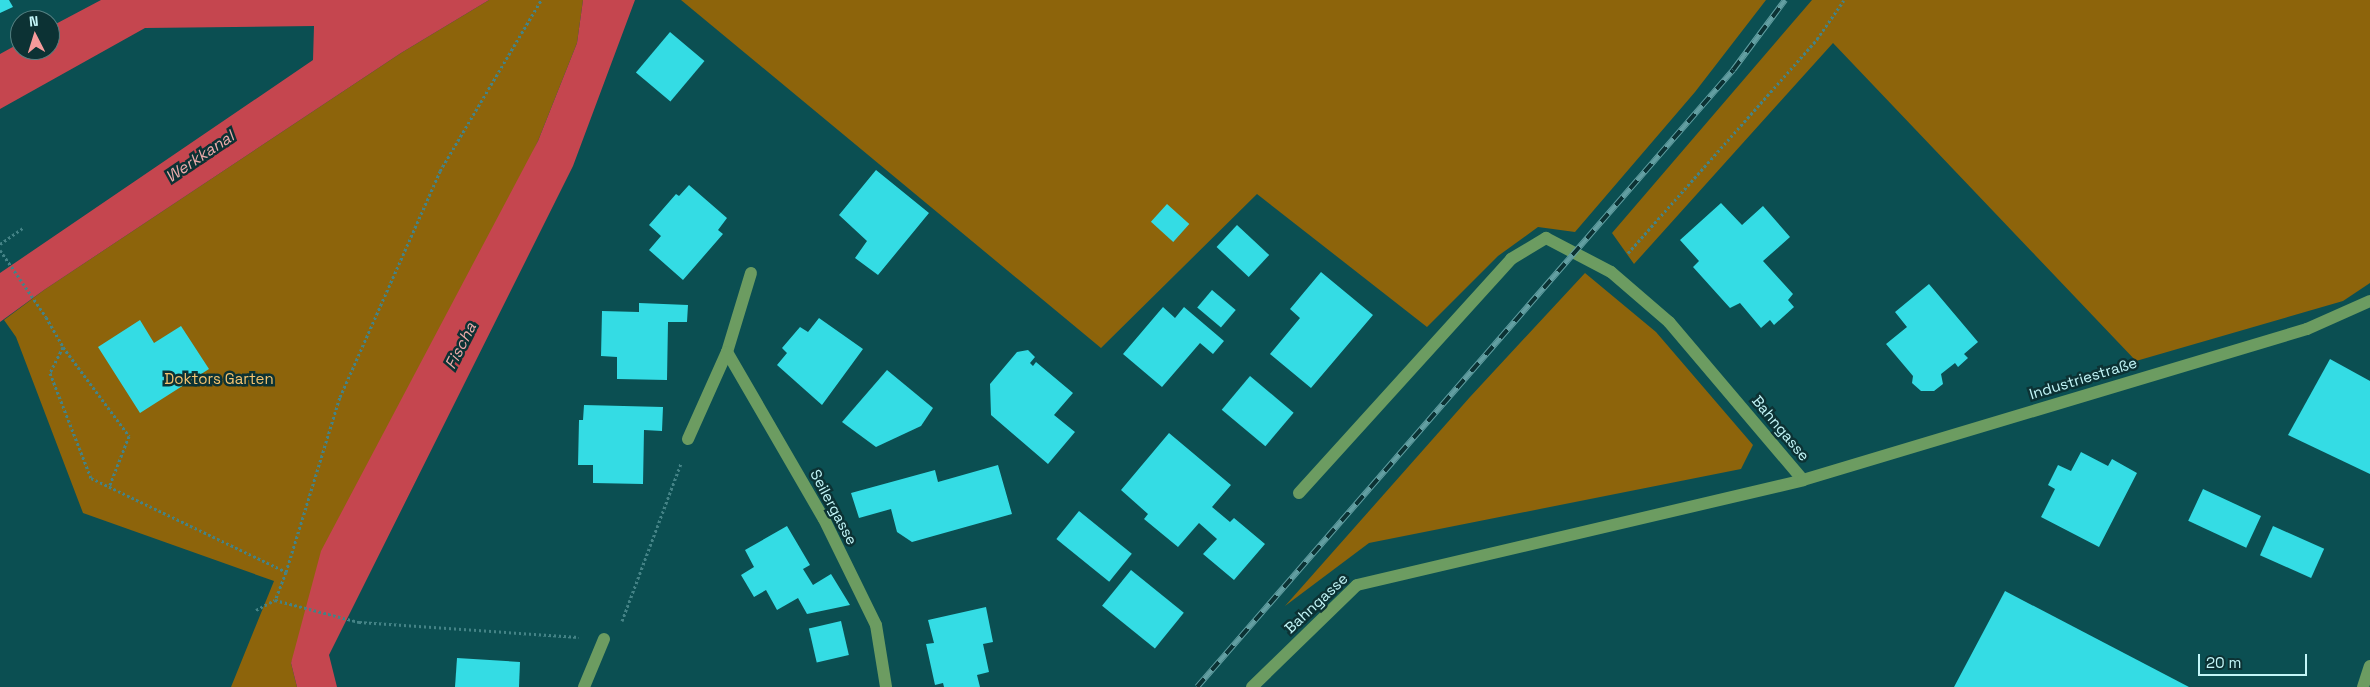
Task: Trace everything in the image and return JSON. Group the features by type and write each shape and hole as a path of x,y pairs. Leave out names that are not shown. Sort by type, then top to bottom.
{"street":[{"name":"Bahngasse","path":"1252,687 1357,585 1803,480 1669,322 1611,272 1546,238 1512,260 1299,493"},
{"path":"688,439 727,352 751,273"},
{"name":"Industriestraße","path":"1803,480 2307,329 2370,301"},
{"name":"Seilergasse","path":"727,352 824,519 876,625 886,687"},
{"path":"584,687 604,639"},
{"path":"2363,687 2370,666"}],"path":[{"path":"276,600 340,397 436,180 541,0"},
{"path":"1611,272 1817,39 1844,0"},
{"path":"0,244 24,227"},
{"path":"0,250 46,317 63,347 129,436 109,487"},
{"path":"63,347 50,373 91,478 286,572"},
{"path":"256,610 276,600 359,622 604,639 621,624 688,439"}],"green space":[{"name":"Doktors Garten","path":"489,0 583,0 577,43 538,141 291,663 297,687 231,687 274,581 83,513 16,337 4,320 44,290 401,53"},
{"path":"681,0 1766,0 1695,92 1575,232 1538,227 1498,256 1427,327 1257,194 1101,348"},
{"path":"1812,0 2370,0 2370,283 2343,301 2136,361 1833,43 1634,264 1612,233"},
{"path":"1585,273 1656,332 1753,445 1741,469 1369,543 1285,606 1470,397"}],"water":[{"name":"Werkkanal","path":"101,0 489,0 401,53 44,290 0,322 0,273 313,60 314,26 145,28 0,109 0,54 10,48 10,60 60,60 60,22"},
{"name":"Fischa","path":"583,0 635,0 573,166 329,655 337,687 297,687 291,663 321,551 538,141 577,43"}],"building":[{"path":"0,0 9,0 13,7 0,13"},
{"path":"670,32 704,61 670,102 636,73"},
{"path":"876,170 929,213 878,275 855,258 867,241 839,215"},
{"path":"689,185 727,218 718,230 723,234 683,280 649,250 661,236 649,225 676,194 679,196"},
{"path":"1721,203 1742,225 1763,206 1790,237 1763,261 1793,294 1788,300 1794,307 1774,325 1770,320 1761,328 1740,303 1730,308 1693,267 1699,261 1680,240"},
{"path":"1167,204 1189,224 1173,242 1151,222"},
{"path":"1237,225 1269,255 1249,277 1217,247"},
{"path":"1321,272 1373,315 1311,388 1270,354 1300,318 1290,309"},
{"path":"1929,284 1978,342 1964,354 1968,358 1958,367 1955,363 1941,374 1943,384 1934,391 1921,391 1912,383 1913,376 1886,344 1907,327 1895,312"},
{"path":"1212,290 1236,310 1221,328 1197,308"},
{"path":"639,303 688,305 687,322 668,322 667,380 617,379 617,357 601,356 602,311 639,312"},
{"path":"1163,307 1175,318 1184,307 1224,341 1213,354 1200,343 1162,387 1123,354"},
{"path":"819,318 863,349 822,405 777,365 787,353 782,348 800,327 808,332"},
{"path":"140,320 154,343 181,326 209,369 140,413 98,347"},
{"path":"1028,350 1035,357 1030,363 1033,366 1036,362 1073,393 1054,415 1075,432 1048,464 991,415 990,384 1017,352"},
{"path":"2330,359 2370,381 2370,474 2288,435"},
{"path":"887,370 933,408 921,426 876,447 842,422"},
{"path":"1250,376 1294,413 1265,446 1222,410"},
{"path":"584,405 663,407 662,431 644,430 643,484 593,483 593,465 578,465 579,420 583,420"},
{"path":"1169,433 1231,485 1212,507 1230,522 1234,518 1265,544 1234,580 1203,554 1217,539 1199,523 1178,547 1144,519 1148,514 1121,490"},
{"path":"2081,452 2108,466 2112,459 2137,473 2099,547 2041,517 2055,489 2048,485 2058,465 2071,471"},
{"path":"998,465 1012,514 912,542 897,532 891,509 859,518 851,493 935,470 938,482"},
{"path":"2203,489 2261,516 2246,548 2188,521"},
{"path":"1079,511 1132,554 1109,582 1056,539"},
{"path":"787,526 810,565 803,569 813,585 831,574 850,605 807,614 798,598 777,610 766,590 754,597 741,575 754,567 745,550"},
{"path":"2273,526 2324,549 2311,578 2260,555"},
{"path":"1131,570 1184,613 1155,649 1102,606"},
{"path":"2005,591 2189,687 1954,687"},
{"path":"986,607 993,642 983,644 989,672 977,675 980,687 944,687 943,683 935,685 926,644 934,643 928,620"},
{"path":"841,621 849,655 817,663 809,628"},
{"path":"457,658 520,662 519,687 455,687"}],"railway":[{"path":"1197,687 1733,70 1785,0"}]}
